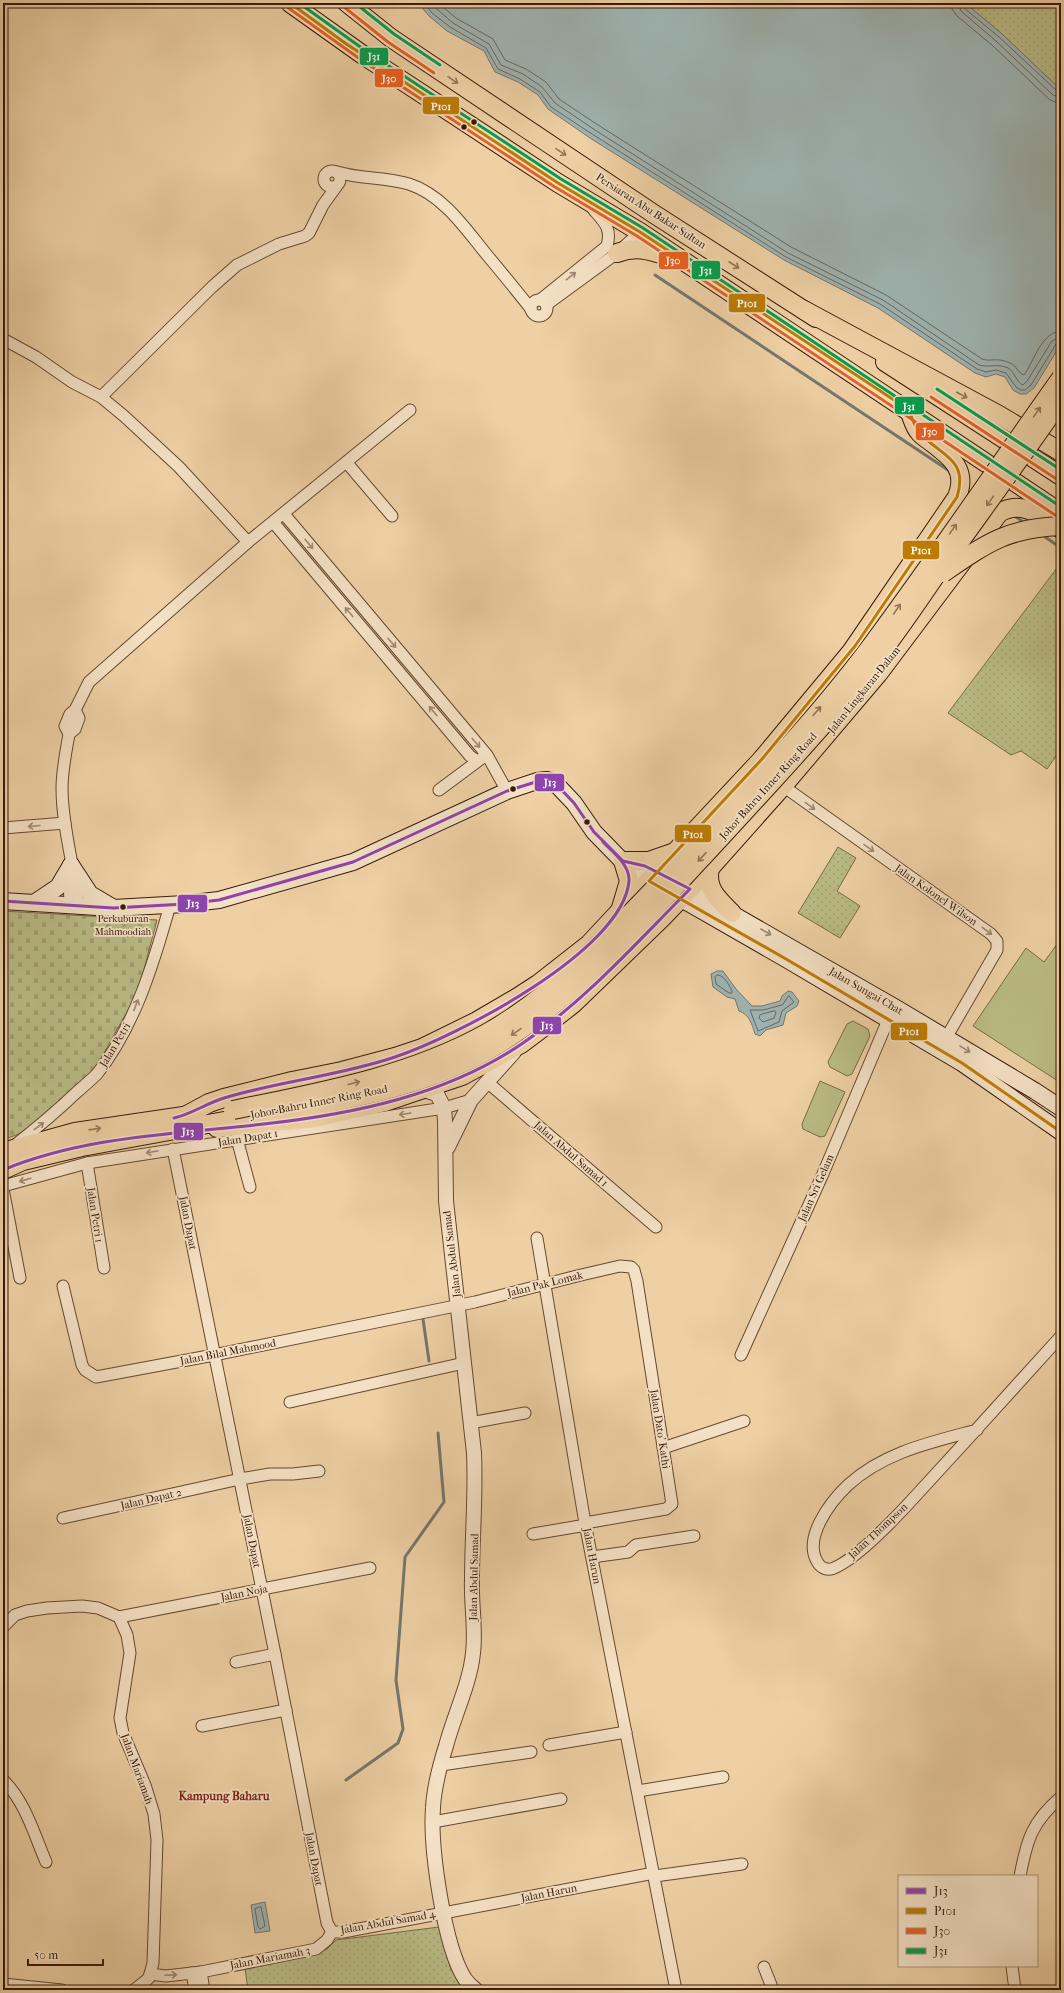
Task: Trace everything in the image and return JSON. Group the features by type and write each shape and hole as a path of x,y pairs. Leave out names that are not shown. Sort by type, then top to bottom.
{"main road":[{"path":"290,3 345,43 584,199 640,232 689,264 1061,513"},
{"name":"Persiaran Abu Bakar Sultan","path":"347,3 398,43 654,214 992,430 1061,476"},
{"path":"617,253 629,248 644,250 689,264"},
{"path":"804,310 999,415 1053,448"},
{"path":"928,576 1061,378"},
{"path":"928,576 1061,400"},
{"path":"185,1116 209,1103 224,1098 394,1057 450,1035 477,1021 538,984 589,944 762,759 855,646 947,513 961,480 947,454 919,432 909,410"},
{"name":"Jalan Lingkaran Dalam","path":"139,1137 315,1118 385,1102 462,1076 522,1044 573,1004 710,868 783,786 874,679 1006,510 1032,511 1061,527"},
{"path":"928,576 996,539 1039,527 1061,527"},
{"name":"Johor Bahru Inner Ring Road","path":"3,1170 23,1161 82,1147 139,1137 383,1076 438,1058 486,1033 536,1000 601,945 749,788 837,688 928,576"},
{"path":"855,646 870,649 875,653 878,660 878,668 874,679"},
{"path":"3,901 113,908 170,905 219,900 353,862 507,791 537,781 552,782 574,803 594,832 623,861 629,881 620,911"},
{"path":"623,861 649,861 676,851"},
{"path":"623,861 638,864 653,876 685,894"},
{"path":"34,902 58,887 71,865 90,894 113,908"},
{"path":"710,868 708,882 711,890 732,913"},
{"name":"Jalan Sungai Chat","path":"685,894 732,913 946,1038 1061,1108"},
{"name":"Jalan Sungai Chat","path":"685,894 888,1020 962,1063 1061,1132"},
{"name":"Johor Bahru Inner Ring Road","path":"5,1151 75,1132 185,1116 234,1114"}],"street":[{"path":"100,397 212,287 237,266 279,244 305,236 309,233 334,182 355,178 408,184 434,197 457,219 535,315 540,315 546,311 543,303"},
{"path":"543,303 607,246 610,236 608,228 584,199"},
{"path":"543,303 617,253 640,232"},
{"path":"3,338 36,357 72,382 100,397 124,416 179,467 248,542"},
{"path":"74,906 76,879 71,865 62,788 69,734 75,729 78,718 75,710 89,682 248,542 347,463 410,410"},
{"path":"347,463 392,516"},
{"path":"284,514 482,758 498,773 507,791"},
{"path":"274,522 470,756 482,758"},
{"path":"439,790 482,758"},
{"name":"Jalan Kolonel Wilson","path":"783,786 991,934 997,941 997,950 946,1038"},
{"path":"3,828 65,823"},
{"name":"Jalan Petri","path":"5,1151 52,1117 97,1074 132,1016 153,960 170,905"},
{"name":"Jalan Sri Gelam","path":"741,1356 840,1134 888,1020"},
{"name":"Jalan Abdul Samad","path":"446,1150 471,1100 486,1081 522,1044"},
{"name":"Jalan Abdul Samad 1","path":"486,1081 656,1227"},
{"path":"424,1090 437,1094 444,1108"},
{"name":"Jalan Dapat 1","path":"3,1187 87,1163 444,1108 471,1100"},
{"name":"Jalan Abdul Samad","path":"444,1108 446,1201 476,1487 472,1580 474,1652 471,1669 441,1765 433,1808 433,1822 437,1871 443,1913 456,1961 466,1980 476,1990"},
{"path":"237,1139 250,1187"},
{"name":"Jalan Dapat","path":"173,1149 275,1654 327,1923 332,1932"},
{"name":"Jalan Petri 1","path":"87,1163 104,1268"},
{"path":"3,1187 20,1278"},
{"name":"Jalan Harun","path":"537,1238 592,1557 676,1990"},
{"name":"Jalan Pak Lomak","path":"458,1305 620,1266 631,1267"},
{"name":"Jalan Dato’ Kathi","path":"586,1524 647,1513 670,1507 672,1504 637,1281 634,1270 631,1267"},
{"name":"Jalan Bilal Mahmood","path":"63,1286 82,1365 85,1370 96,1377 214,1355 458,1305"},
{"name":"Jalan Thompson","path":"977,1430 903,1451 864,1472 847,1486 818,1526 812,1546 814,1557 820,1566 827,1569 833,1569 853,1556 898,1514 977,1430 1061,1336"},
{"path":"290,1402 444,1367 464,1364"},
{"path":"470,1423 525,1413"},
{"path":"663,1448 744,1421"},
{"name":"Jalan Dapat 2","path":"63,1518 240,1479 270,1474 293,1474 319,1471"},
{"path":"533,1534 586,1524"},
{"path":"592,1557 628,1552 636,1545 694,1536"},
{"name":"Jalan Noja","path":"119,1617 370,1568"},
{"path":"3,1627 15,1615 27,1611 47,1608 82,1606 98,1608 119,1617"},
{"name":"Jalan Mariamah","path":"119,1617 127,1635 130,1653 120,1718 123,1733 154,1814 157,1840 156,1920 153,1963 150,1974"},
{"path":"236,1662 275,1654"},
{"path":"202,1726 286,1710"},
{"path":"548,1745 626,1732"},
{"path":"441,1765 531,1752"},
{"path":"638,1791 723,1777"},
{"path":"3,1780 16,1797 29,1819 46,1862"},
{"path":"1020,1875 1024,1854 1038,1821 1061,1797"},
{"path":"433,1822 561,1799"},
{"path":"654,1875 742,1864"},
{"name":"Jalan Harun","path":"443,1913 654,1875"},
{"name":"Jalan Abdul Samad 4","path":"332,1932 343,1932 443,1913"},
{"name":"Jalan Mariamah 3","path":"150,1974 166,1976 196,1973 316,1949 327,1940 332,1932"},
{"path":"764,1967 773,1990"},
{"path":"1012,1967 1015,1990"},
{"path":"194,1990 196,1973"},
{"path":"196,1973 204,1990"},
{"path":"134,1990 144,1983 150,1974"},
{"path":"3,1984 62,1990"}],"green space":[{"path":"965,3 1061,3 1061,90 1002,34"},
{"path":"1057,568 1061,570 1061,749 1047,769 1021,751 1011,755 948,713"},
{"path":"838,847 856,858 837,891 860,906 840,938 798,913"},
{"path":"3,911 157,920 138,992 95,1069 53,1109 21,1133 3,1140"},
{"path":"1061,939 1061,1083 973,1026 1026,948 1044,962"},
{"path":"853,1021 868,1029 870,1036 852,1074 847,1076 830,1067 828,1062 847,1024"},
{"path":"820,1081 845,1092 825,1136 820,1137 803,1129 802,1124"},
{"path":"439,1927 451,1969 464,1990 248,1990 245,1968 327,1949 336,1940"}],"water":[{"path":"418,3 965,3 1002,34 1061,90 1061,344 1034,388 1026,394 1020,394 1013,390 1005,377 996,374 986,377 975,373 878,308 784,260 590,138 548,109 538,95 518,82 495,72 484,51 447,31 429,16"},
{"path":"717,971 723,971 736,989 752,1006 762,1006 780,1001 782,996 788,991 792,992 799,1001 797,1006 786,1013 783,1025 766,1030 760,1036 755,1034 748,1017 739,1011 735,999 727,997 713,987 711,974"},
{"path":"265,1902 270,1931 255,1933 251,1905"}],"waterway":[{"path":"655,275 951,472"},
{"path":"1013,515 1025,523"},
{"path":"1041,534 1061,548"},
{"path":"423,1319 429,1361"},
{"path":"346,1780 398,1743 403,1729 396,1680 405,1557 444,1502 438,1433"}],"transit line":[{"name":"P101","path":"290,3 345,43 558,183 640,232 909,410 920,433 944,453 956,466 960,484 957,497 855,646 762,759 649,881 786,959 962,1063 1061,1132"},
{"name":"J31","path":"299,3 366,51 561,179 643,228 1061,507"},
{"name":"J31","path":"355,3 394,34 440,65"},
{"name":"J30","path":"287,7 360,59 555,187 637,236 1058,517"},
{"name":"J30","path":"344,7 388,42 434,73"},
{"name":"J31","path":"937,389 1061,470"},
{"name":"J30","path":"931,397 1058,480"},
{"name":"J13","path":"3,901 113,908 185,904 219,900 353,862 507,791 542,780 556,784 574,803 594,832 623,861 645,866 690,889 610,970 568,1008 523,1043 494,1061 463,1076 431,1089 365,1108 298,1120 165,1134 99,1143 66,1150 3,1170"},
{"name":"J13","path":"174,1118 187,1114 218,1100 245,1092 353,1069 395,1057 422,1047 456,1031 494,1011 532,988 568,962 598,935 620,908 629,881 629,875 624,864 603,842"}],"place":[{"name":"Perkuburan Mahmoodiah","path":"123,907"}],"district":[{"name":"Kampung Baharu","path":"224,1796"}]}
